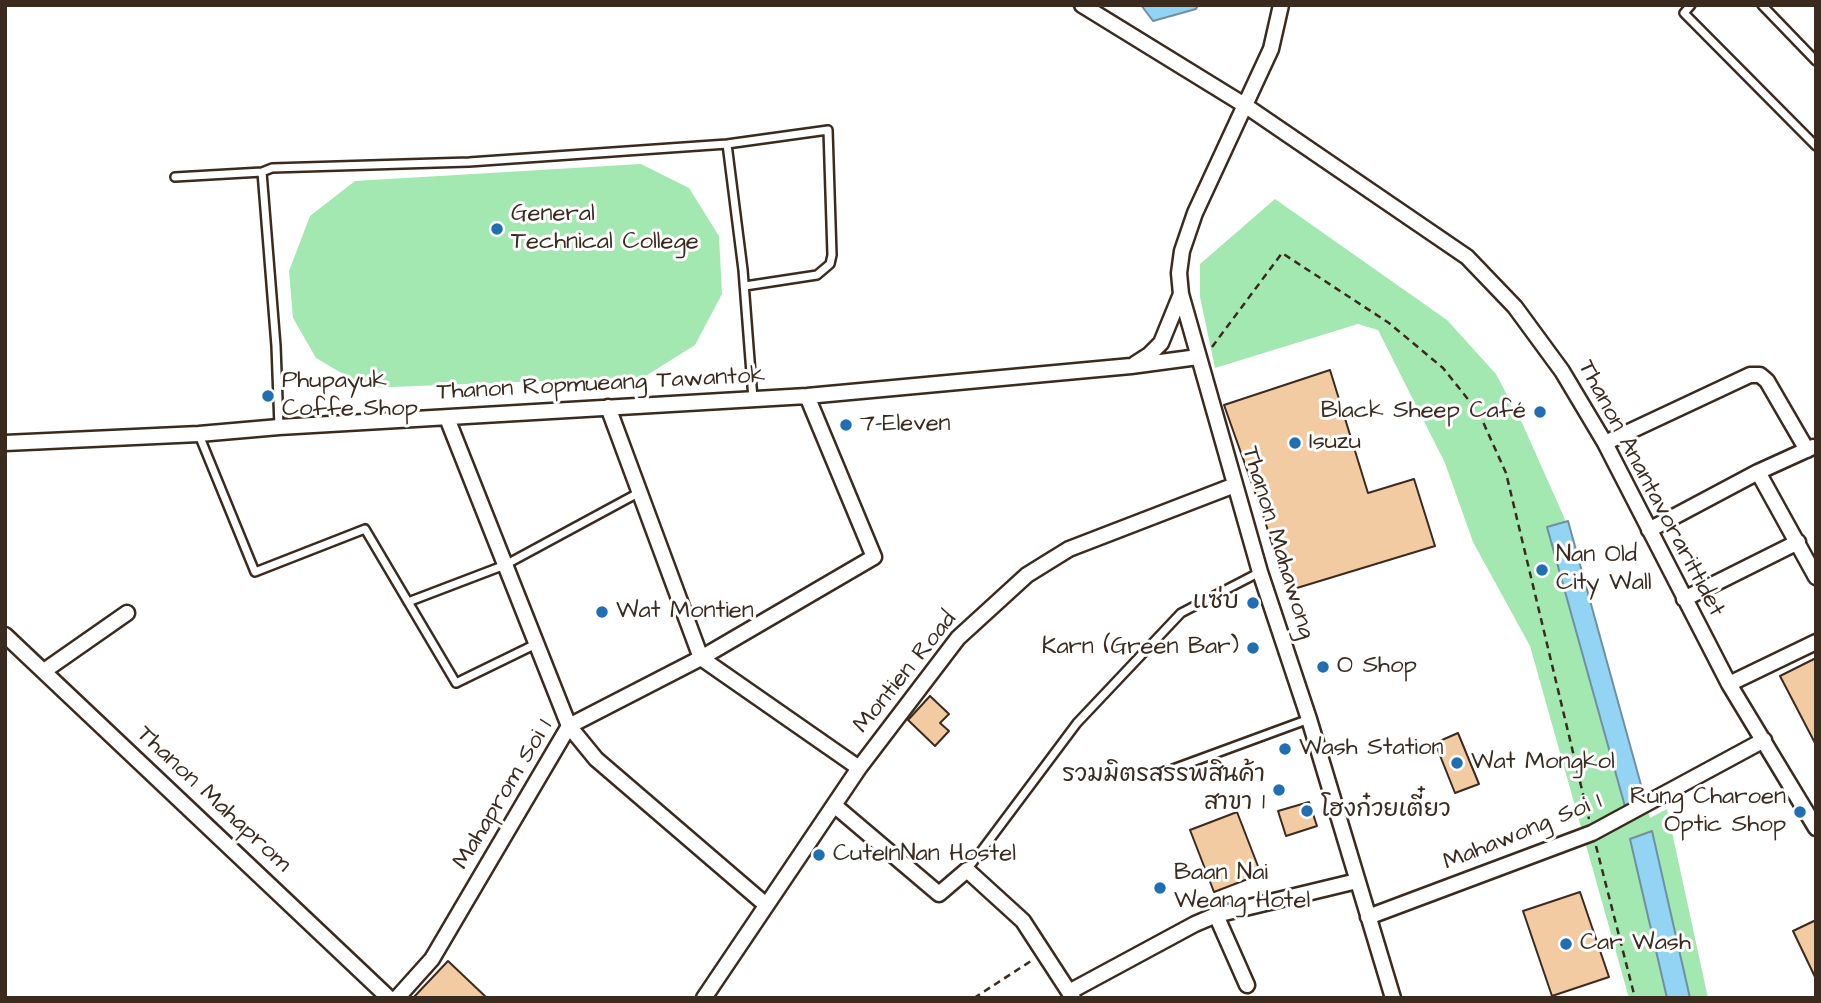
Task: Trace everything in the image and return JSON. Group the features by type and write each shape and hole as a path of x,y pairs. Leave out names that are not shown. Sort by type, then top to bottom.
{"street":[{"name":"Thanon Anantavorarittidet","path":"1082,5 1246,106 1467,257 1515,306 1562,371 1605,443 1729,684 1816,828"},
{"name":"Thanon Mahawong","path":"1281,5 1271,49 1186,238 1179,273 1181,294 1260,572 1309,719 1393,998"},
{"path":"1131,366 1161,344 1181,294"},
{"name":"Thanon Ropmueang Tawantok","path":"5,443 199,434 279,426 807,396 1131,366 1198,357"},
{"path":"1605,443 1750,375 1760,375 1767,381 1811,448 1758,472 1649,530"},
{"name":"Mahaprom Soi 1","path":"397,998 432,959 569,726 701,658 874,557 807,396"},
{"path":"608,407 701,658 859,768"},
{"path":"447,418 569,726 596,759 766,905"},
{"path":"1758,472 1816,577"},
{"name":"Montien Road","path":"704,998 859,768 958,638 1027,575 1069,548 1235,485"},
{"path":"1684,599 1798,542"},
{"path":"44,671 127,613"},
{"name":"Thanon Mahaprom","path":"5,635 389,998"},
{"path":"1729,684 1816,642"},
{"name":"Mahawong Soi 1","path":"1368,917 1592,833 1764,740"},
{"path":"834,805 939,894 967,870 1023,921 1071,995 1216,915 1357,881"},
{"path":"1216,915 1247,985"}],"lane":[{"path":"1691,5 1684,13 1816,146"},
{"path":"1762,5 1816,61"},
{"path":"175,177 262,172 272,168 469,162 727,144 828,130 832,254 830,264 817,275 745,286"},
{"path":"727,144 745,286 753,399"},
{"path":"262,172 276,346 279,426"},
{"path":"199,434 255,572 365,529 456,683 537,643"},
{"path":"408,602 505,565 640,492"},
{"path":"967,870 1077,723 1181,613 1260,572"},
{"path":"1173,769 1309,719"}],"path":[{"path":"1198,357 1214,346 1282,253 1389,323 1443,368 1479,413 1506,473 1592,833 1635,998"},
{"path":"974,998 1045,952"}],"green space":[{"path":"641,164 689,188 719,236 722,294 695,345 644,377 367,388 316,358 293,318 289,271 310,216 355,181"},
{"path":"1275,199 1447,320 1496,374 1523,425 1564,517 1650,818 1667,809 1708,998 1629,998 1530,646 1473,542 1445,463 1378,330 1358,324 1215,368 1200,297 1200,264"}],"water":[{"path":"1141,5 1198,5 1196,9 1153,21"},
{"path":"1568,521 1646,803 1626,810 1547,527"},
{"path":"1652,831 1690,998 1667,998 1630,839"}],"building":[{"path":"1330,370 1368,493 1414,479 1435,546 1287,591 1224,405"},
{"path":"1816,658 1816,745 1780,676"},
{"path":"930,696 949,714 940,723 949,731 935,746 908,720"},
{"name":"Wat Mongkol","path":"1458,733 1479,784 1455,793 1435,743"},
{"path":"1309,802 1317,826 1286,836 1278,811"},
{"path":"1237,812 1261,874 1214,892 1190,830"},
{"name":"Car Wash","path":"1580,892 1609,977 1552,996 1523,911"},
{"path":"1816,920 1816,979 1793,931"},
{"path":"448,961 487,998 413,998"}],"place":[{"name":"General Technical College","path":"497,229"},
{"name":"Phupayuk Coffe Shop","path":"268,396"},
{"name":"Black Sheep Café","path":"1540,412"},
{"name":"7-Eleven","path":"846,425"},
{"name":"Isuzu","path":"1295,443"},
{"name":"Nan Old City Wall","path":"1542,570"},
{"name":"แซ่บ","path":"1253,603"},
{"name":"Wat Montien","path":"602,612"},
{"name":"Karn (Green Bar)","path":"1253,648"},
{"name":"O Shop","path":"1323,667"},
{"name":"Wash Station","path":"1285,749"},
{"name":"Wat Mongkol","path":"1457,763"},
{"name":"รวมมิตรสรรพสินค้า สาขา 1","path":"1279,790"},
{"name":"โฮงก๋วยเตี๋ยว","path":"1307,811"},
{"name":"Rung Charoen Optic Shop","path":"1800,812"},
{"name":"CuteInNan Hostel","path":"819,855"},
{"name":"Baan Nai Weang Hotel","path":"1160,888"},
{"name":"Car Wash","path":"1566,944"}]}
